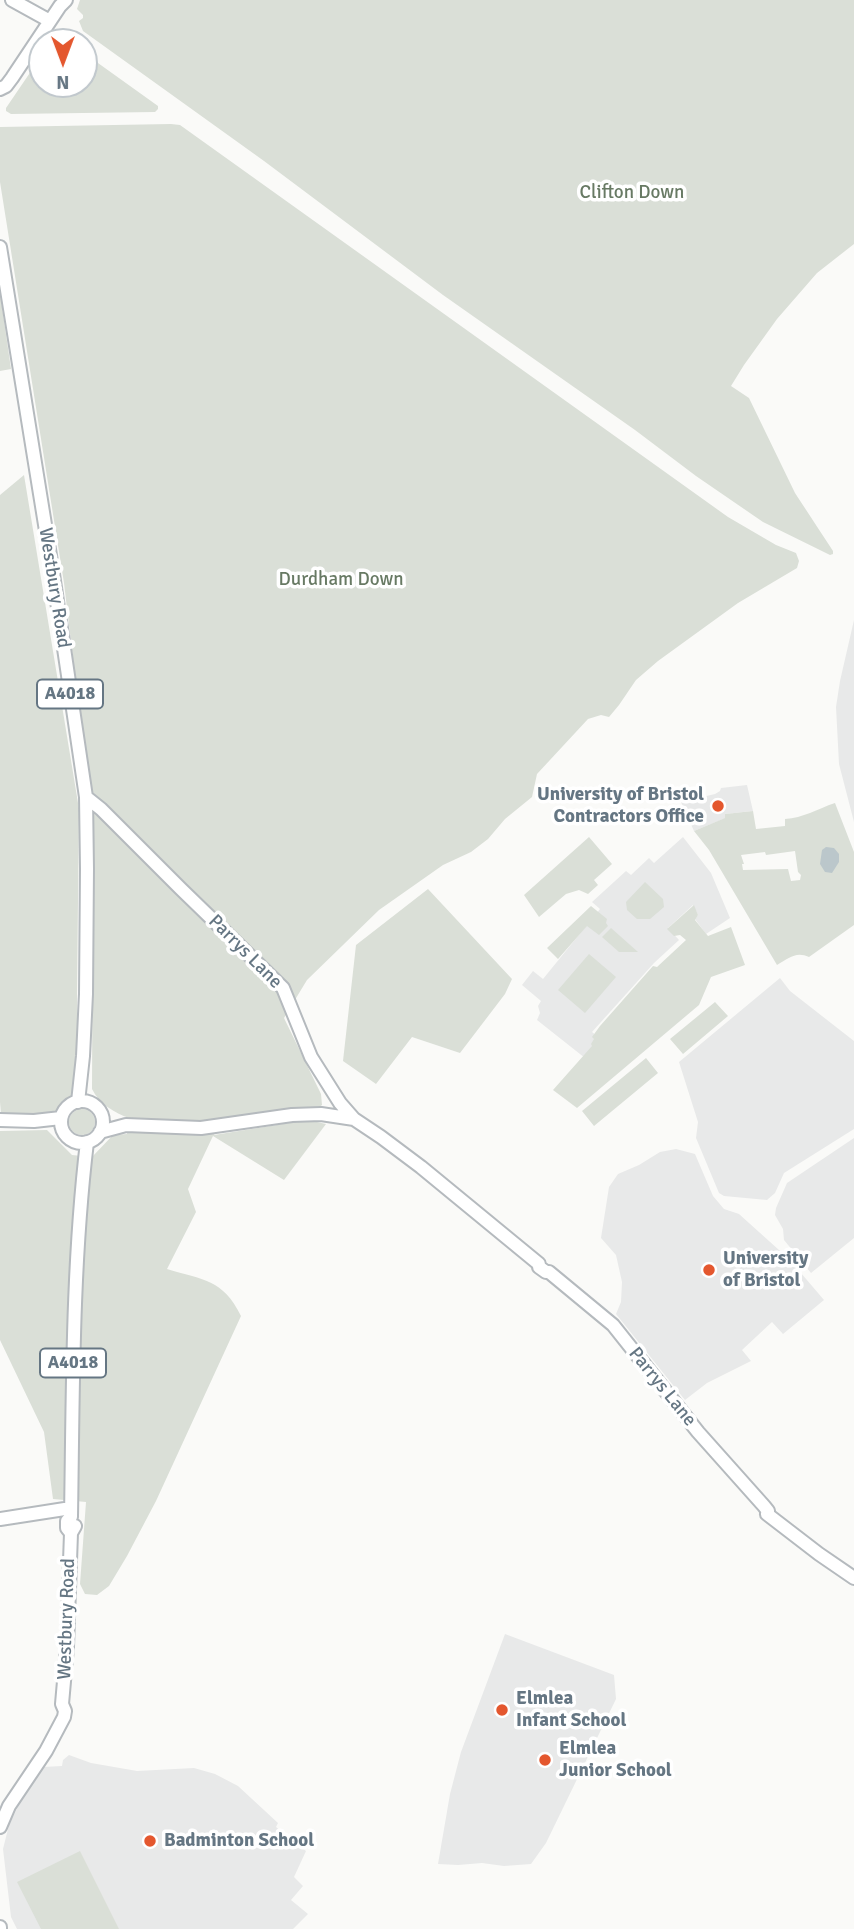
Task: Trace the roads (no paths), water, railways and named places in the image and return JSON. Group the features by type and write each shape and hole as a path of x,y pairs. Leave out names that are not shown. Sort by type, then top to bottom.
{"main road":[{"path":"12,0 50,21"},
{"path":"0,102 3,87 66,0"},
{"name":"Westbury Road","path":"0,247 86,797 86,995 82,1102"},
{"name":"Parrys Lane","path":"86,797 283,988 311,1057 340,1103 354,1119 421,1167 613,1325 698,1432 771,1515 854,1578"},
{"path":"87,811 101,809"},
{"path":"82,1102 93,1104 101,1113 103,1122 95,1138 82,1142 67,1136 62,1122 67,1107 82,1102"},
{"name":"Parrys Lane","path":"101,1113 126,1125"},
{"name":"Parrys Lane","path":"100,1132 126,1125 201,1128 292,1115 321,1114 354,1119"},
{"path":"0,1120 62,1122"},
{"name":"Westbury Road","path":"0,1827 9,1806 46,1751 57,1726 62,1723 65,1711 62,1704 66,1672 71,1533 75,1521 71,1513 73,1337 82,1142"},
{"path":"0,1519 71,1513"}],"place":[{"name":"University of Bristol Contractors Office","path":"718,806"},
{"name":"University of Bristol","path":"709,1270"},
{"name":"Elmlea Infant School","path":"502,1710"},
{"name":"Elmlea Junior School","path":"545,1760"},
{"name":"Badminton School","path":"150,1841"}],"park label":[{"name":"Clifton Down","path":"632,193"},
{"name":"Durdham Down","path":"341,580"}]}
